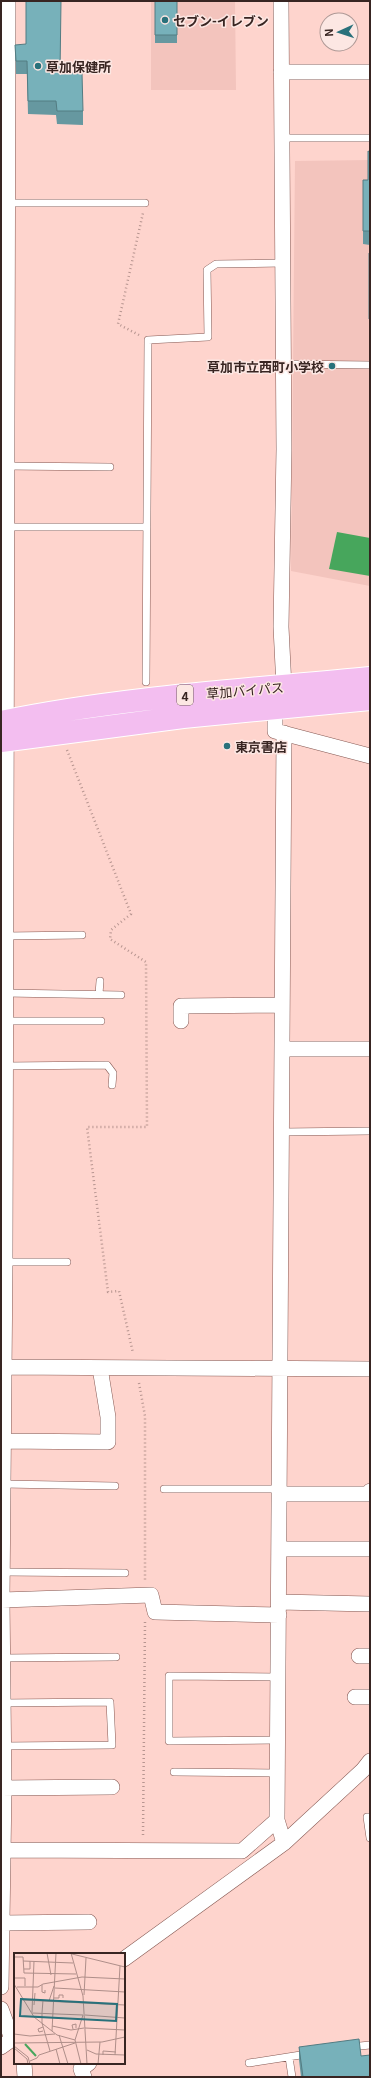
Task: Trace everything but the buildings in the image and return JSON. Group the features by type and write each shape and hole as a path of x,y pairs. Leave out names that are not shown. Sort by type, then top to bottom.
{"highway":[{"name":"草加バイパス","path":"3,731 82,708 186,695 370,678"},
{"name":"草加バイパス","path":"3,731 275,709 370,699"}],"street":[{"path":"1,1987 3,1746 2,1467 4,1442 3,1367 5,1262 5,1066 3,1022 5,993 3,971 5,936 3,912 3,466 7,203 4,182 4,116 8,1"},
{"path":"281,1 283,364 281,627 284,686"},
{"path":"281,72 370,72"},
{"path":"275,709 276,731 370,756"},
{"path":"284,733 279,1368 280,1549 277,1820 284,1843"},
{"path":"181,1021 182,1006 282,1005"},
{"path":"282,1049 370,1049"},
{"path":"3,1367 279,1368 370,1370"},
{"path":"4,1442 108,1442 108,1417 100,1368"},
{"path":"280,1491 368,1494 370,1491"},
{"path":"280,1549 370,1549"},
{"path":"2,1600 151,1595 155,1612 370,1604"},
{"path":"125,1958 284,1843 363,1770 370,1761"},
{"path":"2,1788 112,1787"},
{"path":"2,1850 242,1851 277,1820"},
{"path":"2,1922 89,1922"},
{"path":"1,2009 9,2041"},
{"path":"24,2064 25,2077"},
{"path":"84,2077 81,2069 88,2064"}],"lane":[{"path":"282,138 370,138"},
{"path":"7,203 145,203"},
{"path":"146,682 148,340 208,338 207,270 216,264 282,263"},
{"path":"283,364 370,365"},
{"path":"3,466 110,467"},
{"path":"3,527 147,528"},
{"path":"5,936 82,935"},
{"path":"99,994 100,981"},
{"path":"5,993 121,995"},
{"path":"3,1022 101,1021"},
{"path":"5,1066 107,1065 113,1073 112,1085"},
{"path":"282,1132 370,1131"},
{"path":"5,1262 67,1262"},
{"path":"3,1484 115,1486"},
{"path":"164,1489 280,1491"},
{"path":"2,1572 125,1573"},
{"path":"3,1658 116,1657"},
{"path":"278,1740 169,1741 169,1676 279,1677"},
{"path":"2,1703 110,1702 112,1745 3,1746"},
{"path":"174,1772 278,1773"},
{"path":"370,1817 367,1817 370,1838"},
{"path":"341,2049 370,2044"},
{"path":"249,2063 319,2052"},
{"path":"289,2057 292,2077"}],"path":[{"path":"145,203 140,235 118,324 148,340"},
{"path":"66,747 131,914 111,930 110,939 146,962 147,1128 86,1127 108,1292 119,1292 137,1368 145,1416 145,1595 142,1850"}],"shaded area":[{"path":"151,1 235,1 236,90 151,90"},
{"name":"草加市立西町小学校","path":"370,160 370,586 291,571 295,161"},
{"path":"337,532 370,538 370,576 329,569"}],"place":[{"name":"セブン-イレブン","path":"165,20"},
{"name":"草加保健所","path":"38,66"},
{"name":"草加市立西町小学校","path":"332,366"},
{"name":"東京書店","path":"227,746"}]}
